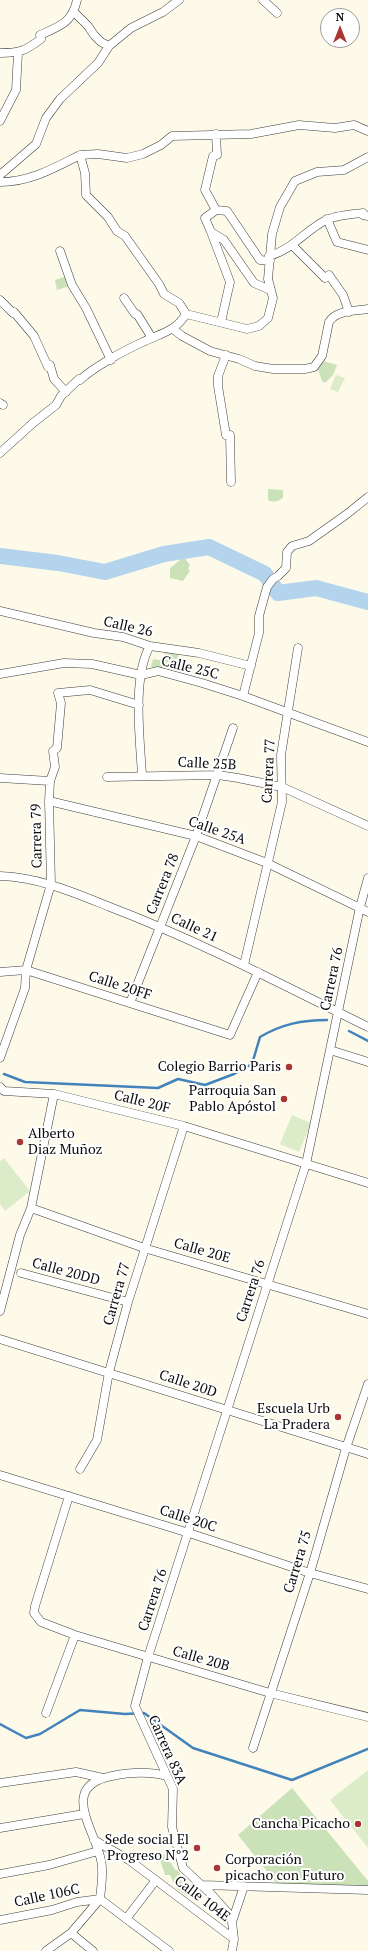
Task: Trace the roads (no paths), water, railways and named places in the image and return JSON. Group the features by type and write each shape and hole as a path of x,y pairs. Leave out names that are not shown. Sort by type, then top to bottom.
{"street":[{"path":"0,53 18,53 27,50 41,39 40,35 58,27 74,12 77,0"},
{"path":"0,175 36,144 46,118 60,99 98,63 109,46 131,28 163,12 179,0"},
{"path":"263,0 277,13"},
{"path":"74,12 88,26 94,35 109,46"},
{"path":"0,121 16,90 18,53"},
{"path":"0,182 11,182 41,174 80,155 98,154 127,158 142,154 161,144 172,136 250,134 299,125 335,128 354,125 368,131"},
{"path":"216,134 217,155 212,156 205,190 216,210"},
{"path":"80,155 85,173 86,195 108,217 117,231 125,236 159,284 164,294 179,303 186,314 247,329 259,326 268,318 273,298 270,290 270,258 280,206 295,181 317,172 344,170 368,157"},
{"path":"221,322 230,282 205,218 216,210 227,211 260,260 270,258 279,253 327,219 363,213 363,215 368,216"},
{"path":"327,219 338,242 368,250"},
{"path":"211,232 224,240 254,283 270,290"},
{"path":"292,245 325,278 329,275 343,295 349,312"},
{"path":"60,251 72,285 86,308 112,360"},
{"path":"124,298 135,314 137,314 143,321 152,338"},
{"path":"0,300 13,313 14,312 34,336 48,367 50,365 54,379 66,392"},
{"path":"173,328 182,336 210,351 239,359 255,366 273,370 305,369 314,367 322,356 329,322 332,317 368,309"},
{"path":"0,453 32,423 56,405 72,384 78,379 80,380 91,369 112,360 173,328 179,324 186,314"},
{"path":"226,355 218,376 218,386 226,435 230,435 231,482"},
{"path":"243,696 259,633 259,616 267,587 273,579 286,568 287,552 292,546 309,541 368,497"},
{"name":"Calle 26","path":"0,611 94,633 123,637 150,646 194,652 250,666"},
{"path":"142,775 139,686 145,654 150,646"},
{"name":"Carrera 77","path":"244,965 282,802 281,755 298,648"},
{"name":"Calle 25C","path":"0,674 64,663 92,664 141,675 158,671 243,696 368,742"},
{"name":"Carrera 79","path":"0,1058 25,988 26,970 50,884 49,801 50,781 55,767 53,751 57,748 60,704 58,693 90,690 139,705"},
{"name":"Carrera 78","path":"130,1003 196,836 233,728"},
{"name":"Calle 25B","path":"107,777 218,774 282,787 368,826"},
{"path":"0,778 50,781"},
{"name":"Calle 25A","path":"49,801 196,836 267,863 368,912"},
{"name":"Calle 21","path":"0,876 50,884 160,926 244,965 368,1027"},
{"name":"Carrera 76","path":"135,1706 148,1657 306,1164 360,907 368,878"},
{"name":"Calle 20FF","path":"0,972 26,970 230,1035 258,972"},
{"path":"330,1050 368,1062"},
{"name":"Calle 20F","path":"0,1087 4,1091 54,1094 184,1126 368,1183"},
{"path":"0,1311 20,1235 31,1208 54,1094"},
{"name":"Carrera 77","path":"80,1469 97,1440 109,1372 128,1302 184,1126"},
{"name":"Calle 20E","path":"31,1208 144,1248 368,1314"},
{"name":"Calle 20DD","path":"21,1273 128,1302"},
{"name":"Calle 20D","path":"0,1339 368,1454"},
{"name":"Carrera 75","path":"253,1748 310,1573 346,1448 368,1384"},
{"name":"Calle 20C","path":"0,1475 189,1533 310,1573 368,1589"},
{"name":"Calle 20B","path":"69,1496 45,1570 34,1613 41,1622 75,1635 270,1693 368,1717"},
{"path":"46,1713 75,1635"},
{"name":"Carrera 83A","path":"135,1706 173,1789 172,1827 178,1854 183,1868 225,1909 232,1922 234,1939 232,1951"},
{"path":"46,1951 70,1933 100,1899 102,1869 98,1851 84,1814 84,1794 90,1785 103,1778 151,1771 167,1776"},
{"path":"0,1783 76,1772 103,1778"},
{"path":"0,1828 84,1814"},
{"name":"Calle 104E","path":"94,1840 121,1855 234,1939"},
{"path":"0,1874 49,1865 98,1851"},
{"path":"126,1919 156,1880"},
{"path":"202,1885 368,1890"},
{"path":"232,1922 244,1886"},
{"path":"100,1899 169,1951"},
{"name":"Calle 106C","path":"0,1920 52,1910 77,1902 100,1899"},
{"path":"70,1933 93,1951"}],"waterway":[{"path":"0,556 58,563 105,572 164,554 209,547 265,574 278,593 316,588 368,602"},
{"path":"4,1074 25,1082 158,1088 178,1079 205,1085 234,1074 252,1064 260,1037 284,1026 309,1021 327,1020"},
{"path":"349,1031 368,1041"},
{"path":"0,1724 26,1738 40,1734 80,1710 125,1714 144,1713 193,1748 292,1780 368,1749"}],"place":[{"name":"Colegio Barrio Paris","path":"289,1067"},
{"name":"Parroquia San Pablo Apóstol","path":"284,1099"},
{"name":"Alberto Diaz Muñoz","path":"20,1142"},
{"name":"Escuela Urb La Pradera","path":"338,1417"},
{"name":"Cancha Picacho","path":"358,1824"},
{"name":"Sede social El Progreso N°2","path":"197,1848"},
{"name":"Corporación picacho con Futuro","path":"217,1868"}]}
